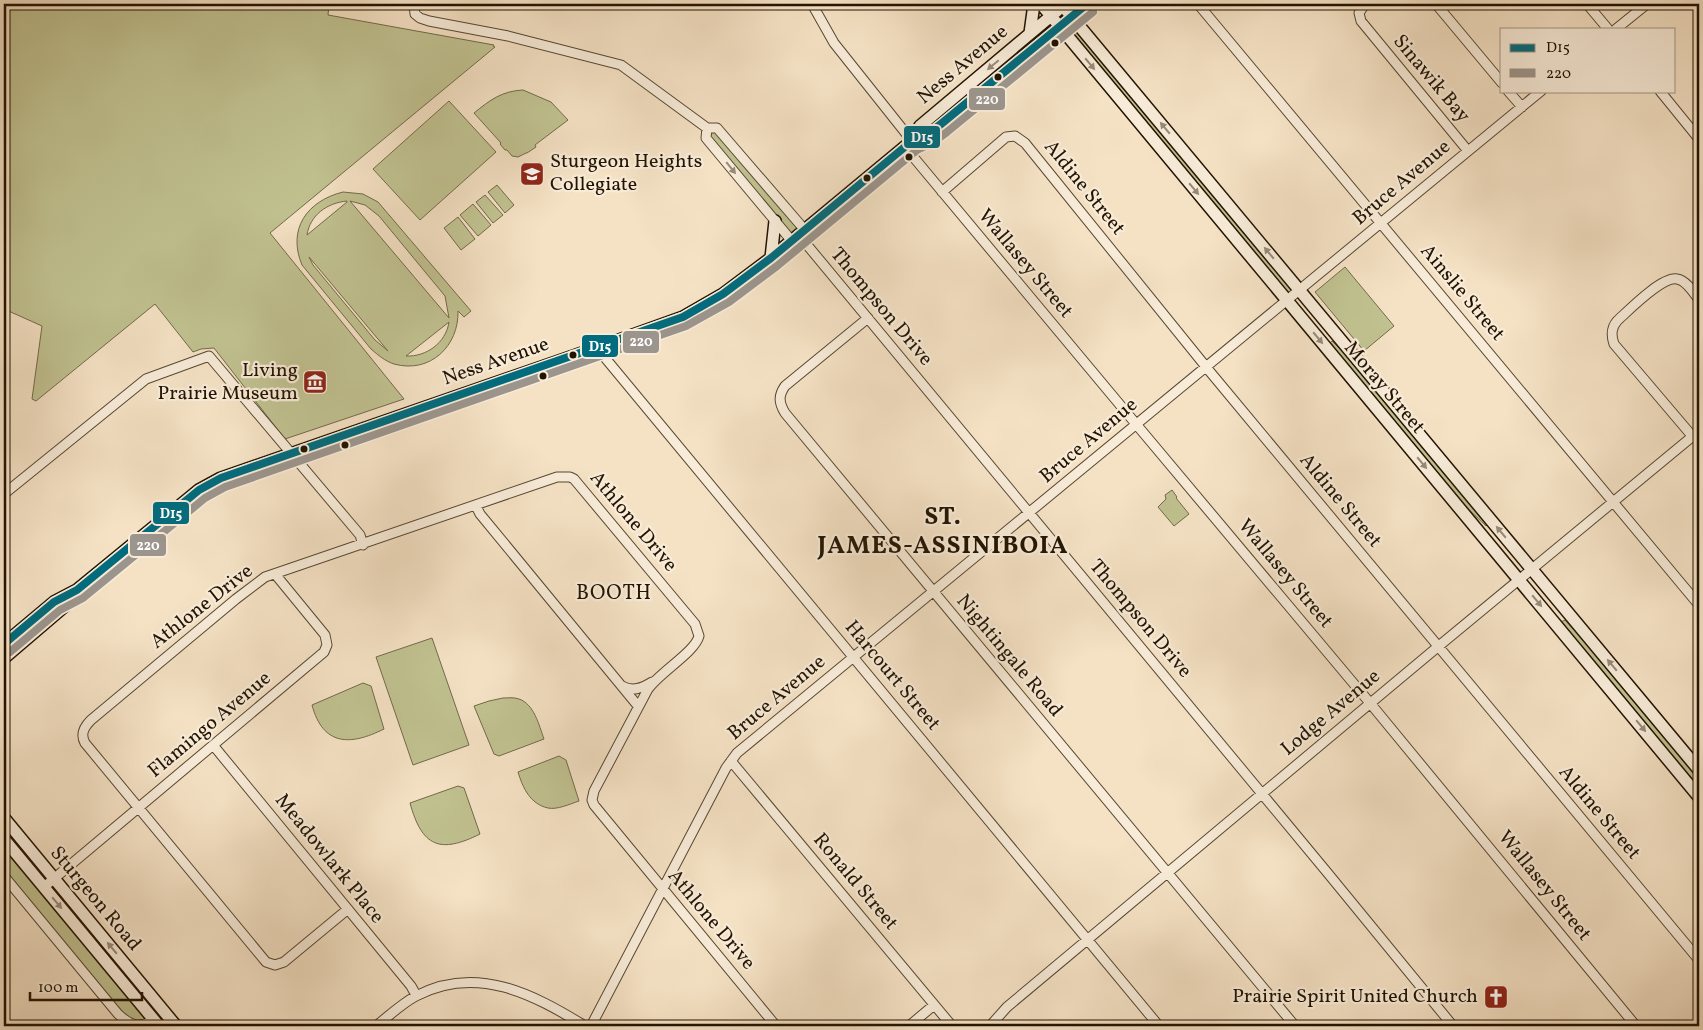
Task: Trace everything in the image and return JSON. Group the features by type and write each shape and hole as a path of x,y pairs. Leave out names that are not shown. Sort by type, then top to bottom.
{"main road":[{"path":"1030,33 1034,4"},
{"name":"Moray Street","path":"1042,4 1059,27 1699,797"},
{"name":"Ness Avenue","path":"4,644 54,602 77,590 199,490 221,478 291,452 602,346 669,322 706,305 771,258 909,144 934,130 1087,4"},
{"name":"Ness Avenue","path":"909,144 920,126 1063,5"},
{"name":"Moray Street","path":"1063,5 1699,770"},
{"path":"771,258 775,221"},
{"name":"Ness Avenue","path":"4,658 66,605 77,590"},
{"name":"Sturgeon Road","path":"4,818 176,1026"},
{"name":"Sturgeon Road","path":"4,839 156,1023"}],"street":[{"name":"Thompson Drive","path":"414,4 415,14 420,18 508,36 621,65 707,128 716,128 798,235 1262,794 1451,1026"},
{"name":"Wallasey Street","path":"812,4 834,43 942,192 1370,703 1636,1026"},
{"name":"Ainslie Street","path":"1198,4 1699,606"},
{"name":"Sinawik Bay","path":"1365,4 1359,13 1360,20 1468,151"},
{"path":"1436,4 1500,81"},
{"path":"1587,4 1607,28"},
{"path":"1617,28 1647,4"},
{"path":"1509,92 1522,107"},
{"name":"Bruce Avenue","path":"591,1026 731,761 748,743 1540,92"},
{"path":"1661,92 1699,138"},
{"name":"Thompson Drive","path":"707,128 706,138 775,221 798,235"},
{"name":"Aldine Street","path":"942,192 1006,137 1019,138 1206,367 1699,960"},
{"path":"1696,434 1614,344 1612,329 1617,321 1664,282 1676,279 1682,280 1699,300"},
{"name":"Nightingale Road","path":"868,318 785,386 780,394 780,405 791,421 1295,1026"},
{"name":"Harcourt Street","path":"602,346 606,359 1159,1026"},
{"path":"4,494 146,379 210,356 360,535 364,544"},
{"name":"Lodge Avenue","path":"990,1026 1007,1007 1438,646 1696,434"},
{"name":"Athlone Drive","path":"348,909 284,962 278,965 270,964 85,743 83,739 84,727 265,577 557,477 570,477 574,479 698,629 699,636 695,646 654,680 640,688 629,689 620,685"},
{"path":"476,506 480,514 638,706"},
{"name":"Flamingo Avenue","path":"44,887 324,652 327,645 325,635 275,574"},
{"name":"Athlone Drive","path":"654,680 638,706 594,791 592,800 597,810 776,1026"},
{"name":"Meadowlark Place","path":"213,745 411,986 416,996"},
{"name":"Ronald Street","path":"731,761 952,1026"},
{"name":"Sturgeon Road","path":"4,876 118,1014 129,1024 146,1025 156,1023"},
{"path":"376,1026 399,1006 416,996 438,987 477,982 497,985 524,994 585,1026"},
{"path":"909,1026 934,1005"}],"green space":[{"name":"Living Prairie Museum","path":"4,4 329,4 328,15 494,45 495,47 270,233 404,399 285,439 214,348 193,352 155,304 36,401 32,399 42,326 4,309"},
{"path":"1072,17 1300,290 1287,301 1059,27"},
{"path":"523,90 551,102 568,120 535,145 536,147 518,157 512,156 505,150 474,113 497,97 509,92"},
{"path":"449,101 496,152 420,220 373,169"},
{"path":"707,128 717,128 804,229 791,240 706,138"},
{"path":"497,185 514,205 505,213 488,192"},
{"path":"343,192 363,194 378,202 471,311 464,317 458,311 457,324 448,346 430,361 419,365 407,366 394,364 379,356 371,349 302,265 297,240 303,218 319,202","holes":["347,201 307,235 316,216 326,207","350,201 365,205 379,216 445,296 449,318","309,257 388,351 375,340 313,265","449,322 444,336 434,347 421,354 406,356"]},
{"path":"485,195 503,215 493,223 476,202"},
{"path":"473,204 491,225 478,236 460,215"},
{"path":"458,217 475,239 461,250 444,228"},
{"path":"1345,267 1394,326 1364,351 1315,292"},
{"path":"1332,341 1351,360 1488,524 1486,526 1463,504 1330,343"},
{"path":"1172,490 1189,514 1174,526 1158,507 1166,499 1165,495"},
{"path":"1565,620 1699,779 1699,788 1561,622"},
{"path":"432,638 469,745 413,765 376,657"},
{"path":"363,683 371,686 384,729 372,735 349,740 339,739 331,735 323,728 312,705"},
{"path":"503,698 517,698 529,705 544,739 499,756 494,754 474,706"},
{"path":"559,756 566,760 579,801 548,808 536,803 532,799 522,784 518,772"},
{"path":"458,786 464,788 480,834 454,844 443,845 434,842 420,829 410,803"},
{"path":"4,818 176,1026 129,1024 4,876"}],"transit line":[{"name":"D15","path":"4,644 54,602 77,590 199,490 221,478 683,317 723,294 771,258 912,141 927,135 941,124 1087,4"},
{"name":"220","path":"10,652 60,610 83,598 205,498 225,487 686,326 729,302 777,266 917,150 932,143 947,132 1093,12"}],"place":[{"name":"Sturgeon Heights Collegiate","path":"532,174"},
{"name":"Living Prairie Museum","path":"315,382"},
{"name":"Prairie Spirit United Church","path":"1496,997"}],"district":[{"name":"ST. JAMES-ASSINIBOIA","path":"943,532"},
{"name":"BOOTH","path":"614,593"}]}
